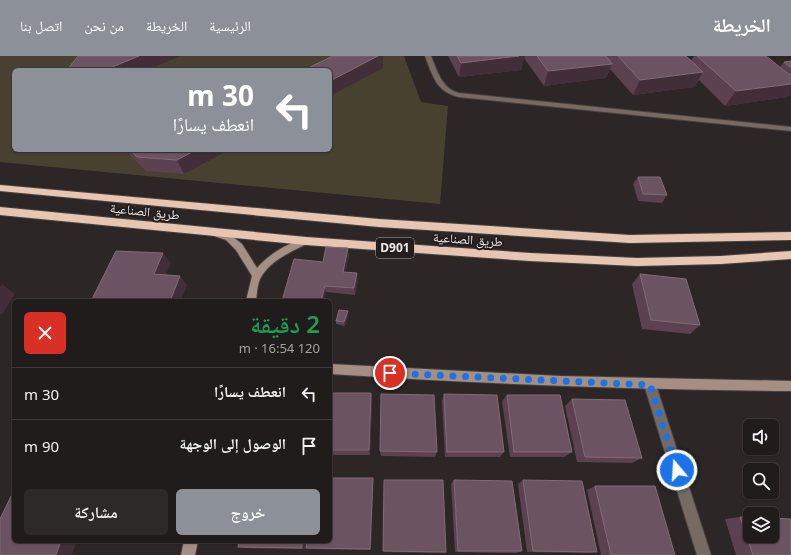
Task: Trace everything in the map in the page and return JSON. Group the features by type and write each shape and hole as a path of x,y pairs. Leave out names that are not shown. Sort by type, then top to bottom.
{"highway":[{"name":"طريق الصناعية","path":"0,188 379,223 630,240 791,236"},
{"name":"طريق الصناعية","path":"0,211 306,241 530,257 637,262 721,260 791,256"}],"street":[{"path":"428,56 436,76 442,85 450,92 465,96 791,129"},
{"path":"212,232 229,238 239,247 257,276"},
{"path":"251,299 257,276 275,258 306,241"},
{"path":"332,369 428,376 650,385 791,386"},
{"path":"650,385 704,555"},
{"path":"188,555 191,543"}],"shaded area":[{"path":"0,56 404,56 421,102 448,106 440,204 0,162"}],"building":[{"path":"78,56 139,56 110,68 69,68"},
{"path":"333,56 378,56 332,80 332,68 308,68"},
{"path":"457,56 519,56 461,63"},
{"path":"537,56 606,56 612,64 548,71"},
{"path":"618,56 686,56 703,72 640,80"},
{"path":"697,56 766,56 791,76 791,84 736,91"},
{"path":"791,61 791,68 784,62"},
{"path":"132,152 192,152 177,160 137,157"},
{"path":"638,177 660,177 667,195 643,194"},
{"path":"326,247 348,248 343,272 357,273 354,288 325,286 322,299 283,299 294,259 323,262"},
{"path":"116,251 163,253 154,274 180,276 171,299 92,299"},
{"path":"640,274 686,279 700,325 651,320"},
{"path":"339,310 348,311 344,322 336,321"},
{"path":"332,393 371,393 369,450 332,450"},
{"path":"381,394 434,395 437,452 380,451"},
{"path":"444,394 497,395 504,452 447,452"},
{"path":"507,395 560,395 572,452 514,452"},
{"path":"572,399 625,400 642,458 585,457"},
{"path":"332,478 373,478 370,549 306,548 307,543 332,543"},
{"path":"384,480 443,480 446,552 383,551"},
{"path":"454,480 512,481 522,551 458,551"},
{"path":"523,480 582,481 597,552 533,551"},
{"path":"595,486 655,486 675,555 611,555"},
{"path":"12,494 12,543 60,543 56,555 0,555 0,519"},
{"path":"740,517 743,517 743,526"},
{"path":"779,518 791,519 791,555 753,555 749,543 779,543"},
{"path":"239,543 302,543 302,548 238,547"}],"route":[{"path":"390,373 650,385 677,470"}]}
